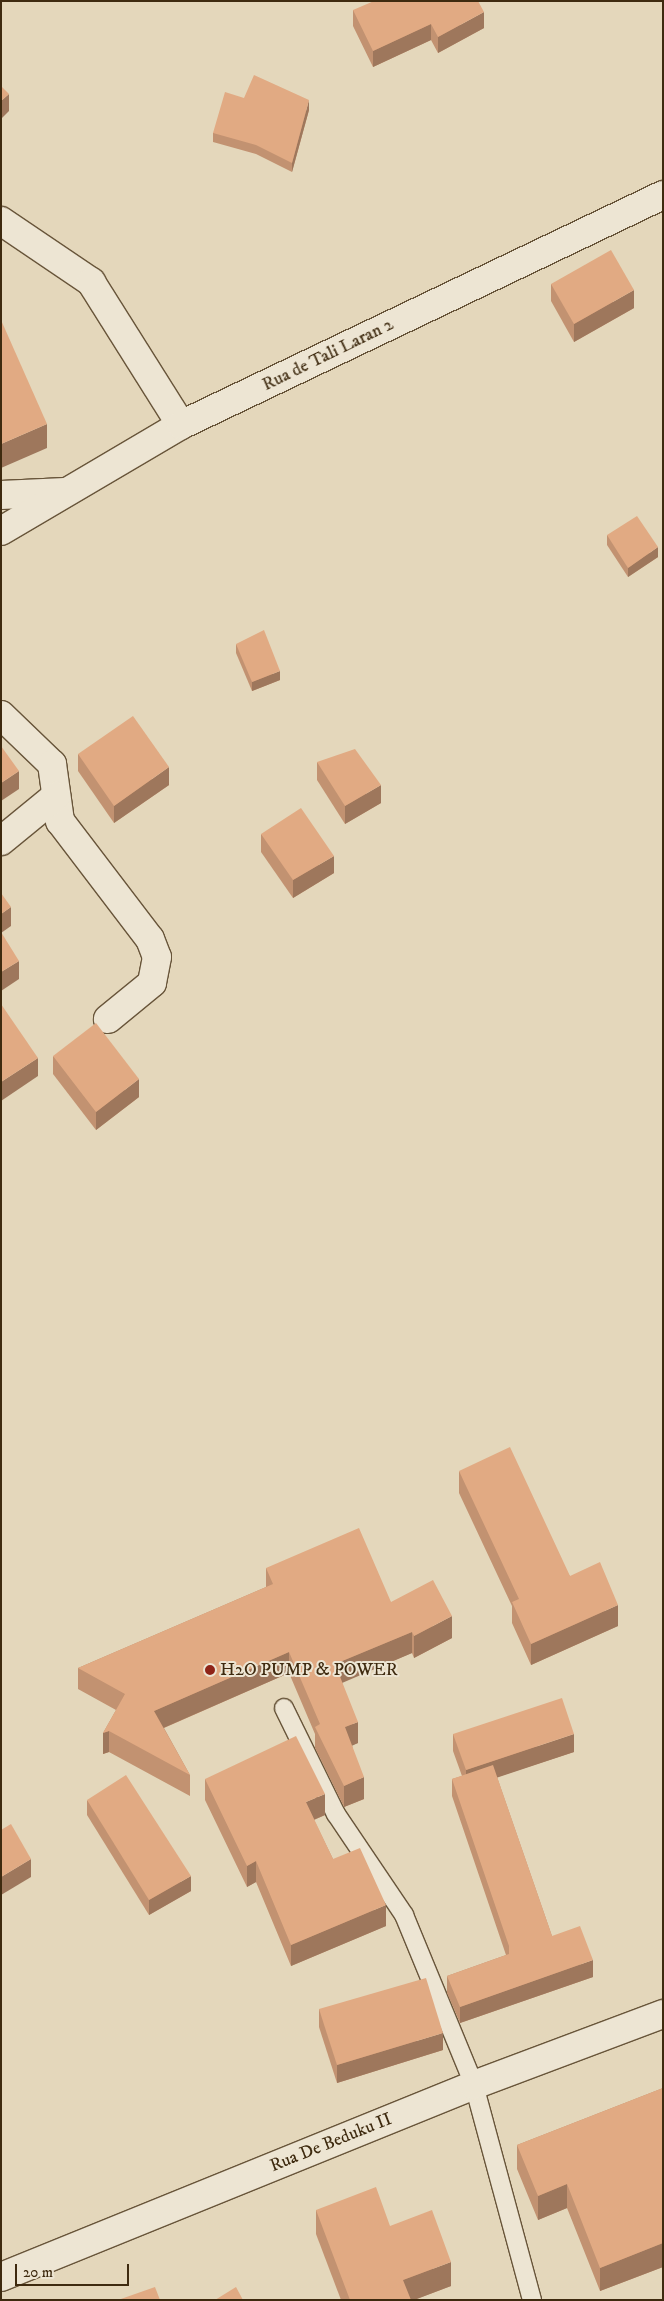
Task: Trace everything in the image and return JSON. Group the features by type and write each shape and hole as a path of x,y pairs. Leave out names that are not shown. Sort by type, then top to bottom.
{"street":[{"name":"Rua de Tali Laran 2","path":"1,531 71,492 181,425 663,195"},
{"path":"1,222 91,282 181,425"},
{"path":"1,495 71,492"},
{"path":"1,715 52,764 56,808 66,831 150,938 157,957 152,984 108,1020"},
{"path":"1,841 56,796"},
{"name":"Rua De Beduku II","path":"1,2276 474,2085 663,2014"}],"lane":[{"path":"284,1708 336,1814 404,1915 474,2085 532,2300"}],"building":[{"path":"374,1 478,1 484,12 438,37 431,24 373,51 353,10"},
{"path":"254,75 309,100 292,163 256,145 213,133 225,92 244,98"},
{"path":"1,86 9,94 1,101"},
{"path":"611,250 634,290 574,324 551,284"},
{"path":"1,320 47,424 1,444"},
{"path":"637,516 658,547 628,568 607,535"},
{"path":"264,630 280,671 252,682 236,644"},
{"path":"133,716 169,767 114,806 78,754"},
{"path":"1,746 19,771 1,783"},
{"path":"355,749 381,785 345,806 317,762"},
{"path":"301,808 334,856 293,880 261,834"},
{"path":"1,893 11,907 1,914"},
{"path":"1,932 19,961 1,972"},
{"path":"1,1004 38,1058 1,1082"},
{"path":"96,1023 139,1079 96,1112 53,1056"},
{"path":"510,1447 570,1576 600,1562 618,1605 531,1644 512,1602 519,1599 459,1471"},
{"path":"359,1528 391,1602 433,1580 452,1616 414,1636 412,1632 335,1664 358,1722 345,1727 364,1777 344,1786 315,1727 320,1724 289,1652 154,1711 190,1775 109,1731 103,1733 125,1694 78,1668 273,1584 266,1568"},
{"path":"562,1698 574,1734 466,1770 453,1734"},
{"path":"296,1736 325,1794 306,1802 333,1859 360,1848 386,1905 291,1945 256,1861 247,1866 205,1779"},
{"path":"493,1765 552,1936 580,1926 593,1960 460,2007 447,1976 509,1954 509,1946 452,1779"},
{"path":"126,1775 191,1876 149,1900 87,1800"},
{"path":"11,1824 31,1859 1,1877 1,1830"},
{"path":"426,1978 443,2033 337,2065 319,2009"},
{"path":"663,2088 663,2243 600,2268 567,2184 538,2196 517,2145"},
{"path":"376,2187 390,2226 432,2210 451,2262 403,2280 411,2300 350,2300 316,2210"},
{"path":"155,2287 160,2300 118,2300"},
{"path":"236,2287 243,2300 215,2300"}],"place":[{"name":"H2O PUMP & POWER","path":"210,1670"}]}
